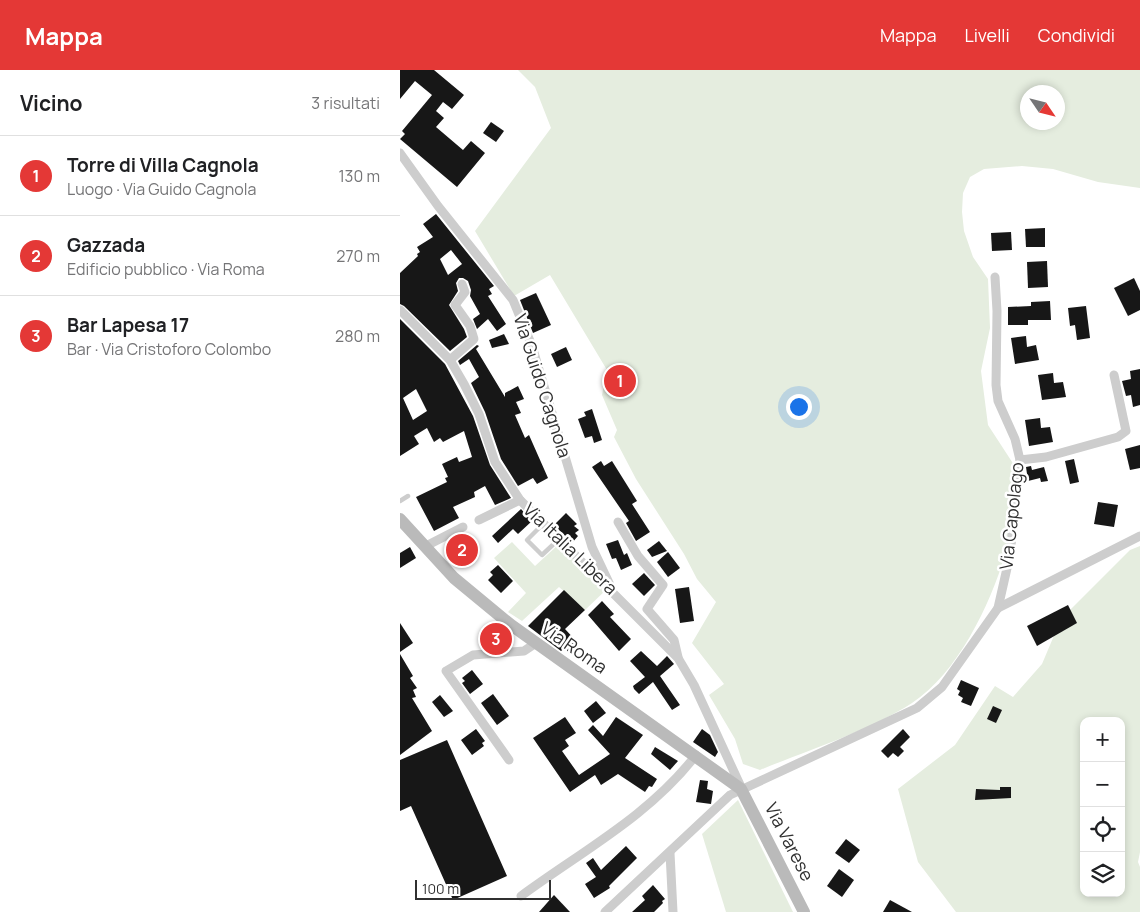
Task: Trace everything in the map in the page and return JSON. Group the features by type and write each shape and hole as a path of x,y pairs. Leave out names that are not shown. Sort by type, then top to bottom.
{"main road":[{"name":"Via Roma","path":"400,519 454,578 536,643 696,754 741,788"},
{"name":"Via Varese","path":"741,788 804,912"}],"street":[{"name":"Via Guido Cagnola","path":"400,153 438,206 513,300 532,346 592,547 613,591"},
{"name":"Via Capolago","path":"605,912 730,795 741,788 887,724 917,708 942,687 998,608 1010,555 1020,460 1015,439 998,401 995,277"},
{"path":"450,360 474,339 470,326 455,304 465,292 462,284"},
{"name":"Via Italia Libera","path":"400,310 450,360 479,414 495,462 520,500 678,658 694,685 741,788"},
{"path":"1020,460 1046,457 1118,437 1126,431 1114,375"},
{"path":"479,520 520,500"},
{"path":"618,522 638,556 663,585 647,609 674,640 678,658"},
{"path":"424,547 463,527"},
{"name":"Via Capolago","path":"998,608 1140,536"},
{"path":"509,760 446,671 472,655 524,652 536,643"},
{"path":"521,896 576,860 652,803 696,754"},
{"path":"670,853 673,912"}],"lane":[{"path":"400,501 408,496"},
{"path":"543,524 528,540 542,555 558,540"}],"shaded area":[{"path":"518,70 1140,70 1140,188 1098,182 1053,169 1022,166 984,169 970,177 963,193 964,231 973,257 988,279 990,328 981,371 988,425 1016,468 1005,555 999,575 981,616 970,637 943,675 912,703 858,731 760,770 743,764 735,739 709,695 724,684 692,643 716,602 697,579 684,554 636,479 614,437 617,430 602,395 607,370 550,275 514,296 475,231 551,128 535,87"},
{"path":"512,542 535,566 558,545 607,589 585,610 559,587 522,621 508,612 526,593 494,558"},
{"path":"1140,546 1140,852 1138,862 1140,867 1140,912 956,912 918,862 898,789 955,745 995,686 1013,697 1042,664 1061,619 1130,550"},
{"path":"738,800 793,912 726,912 702,834"}],"building":[{"path":"400,70 434,70 464,95 452,109 443,102 436,111 444,118 436,127 463,150 471,141 485,153 457,187 400,139 405,134 402,131 432,95 415,81 400,99"},
{"path":"491,122 504,131 496,142 483,133"},
{"path":"436,214 494,286 489,289 492,294 488,296 506,324 497,331 488,319 477,329 473,319 480,314 470,296 471,290 468,281 463,278 459,278 456,283 458,291 449,305 467,337 450,351 400,304 400,273 418,256 417,254 420,252 417,247 433,237 423,224","holes":["451,250 462,264 448,275 440,259"]},
{"path":"1045,228 1045,247 1026,247 1025,229"},
{"path":"1011,232 1012,250 992,251 991,233"},
{"path":"1047,261 1048,287 1028,288 1027,262"},
{"path":"1134,278 1140,291 1140,310 1128,316 1114,288"},
{"path":"536,293 551,325 533,333 520,300"},
{"path":"1050,301 1051,320 1028,320 1028,325 1008,325 1008,307 1031,306 1031,302"},
{"path":"1086,306 1090,338 1077,340 1075,325 1070,326 1068,308"},
{"path":"400,319 445,364 473,416 490,465 511,498 495,505 485,486 474,492 475,497 453,507 459,518 434,531 416,497 447,482 445,478 448,477 442,464 457,457 459,462 472,457 464,431 443,442 440,438 434,442 427,428 414,436 419,444 400,456","holes":["416,389 427,411 413,420 403,398"]},
{"path":"504,334 509,344 492,348 489,340"},
{"path":"1026,336 1027,347 1036,345 1039,360 1015,364 1011,338"},
{"path":"477,345 479,346 476,349 505,397 505,393 518,386 524,399 516,402 521,413 515,415 525,438 529,435 548,478 537,484 533,478 518,486 501,459 485,412 471,383 479,377 469,359 460,365 458,361"},
{"path":"566,347 572,360 557,367 551,354"},
{"path":"1140,369 1140,405 1133,407 1131,395 1126,396 1122,381 1131,379 1130,371"},
{"path":"1053,373 1054,383 1063,382 1066,397 1042,400 1038,375"},
{"path":"592,409 602,440 594,443 592,436 585,438 578,419 586,416 584,412"},
{"path":"1040,418 1041,428 1050,427 1053,442 1029,446 1025,420"},
{"path":"1140,445 1140,468 1130,470 1125,449"},
{"path":"1074,459 1079,482 1070,484 1065,461"},
{"path":"601,461 604,466 612,461 637,501 632,504 650,532 636,541 626,523 629,521 592,467"},
{"path":"1031,466 1032,470 1044,467 1048,481 1041,482 1040,478 1028,481 1026,467"},
{"path":"1098,502 1118,505 1114,527 1094,524"},
{"path":"521,509 532,521 518,534 513,529 498,543 492,536"},
{"path":"566,513 577,524 574,526 579,530 575,533 578,536 572,543 554,525"},
{"path":"462,535 477,550 462,565 447,550"},
{"path":"618,540 624,555 627,553 632,565 621,570 616,558 612,559 606,544"},
{"path":"659,541 667,551 652,557 647,550"},
{"path":"410,547 416,558 400,568 400,553"},
{"path":"668,552 680,568 668,577 657,562"},
{"path":"498,565 513,581 501,593 488,580 493,575 490,572"},
{"path":"644,573 655,585 644,596 632,584"},
{"path":"689,587 694,621 680,623 675,589"},
{"path":"564,590 585,610 565,629 578,643 575,647 577,649 571,655 565,648 561,651 528,626"},
{"path":"602,601 614,614 610,617 631,639 619,651 588,615"},
{"path":"1068,605 1077,623 1037,646 1027,626"},
{"path":"400,623 413,643 400,652"},
{"path":"491,628 508,642 505,646 497,647 484,637"},
{"path":"641,651 657,666 667,656 674,664 660,676 680,705 672,710 653,682 639,694 634,689 633,686 645,677 630,661"},
{"path":"400,654 413,676 410,678 417,688 413,690 416,697 412,698 432,731 400,755"},
{"path":"472,670 483,684 470,694 462,683 465,681 462,678"},
{"path":"961,680 979,688 971,706 961,702 963,698 958,695 960,691 957,689"},
{"path":"493,694 509,716 497,725 481,703"},
{"path":"440,695 453,711 444,717 432,702"},
{"path":"596,701 606,713 593,723 584,711"},
{"path":"993,706 1002,710 996,723 987,719"},
{"path":"565,717 576,733 565,740 569,746 562,751 579,775 610,754 588,730 593,725 603,736 616,717 643,735 625,758 657,779 652,787 649,786 645,792 618,774 601,785 595,775 570,792 533,738"},
{"path":"476,729 485,741 482,743 484,746 472,755 461,740"},
{"path":"702,729 710,735 718,752 715,757 693,742"},
{"path":"903,729 910,737 900,747 904,751 898,757 893,753 888,758 881,751"},
{"path":"447,740 507,876 453,900 411,806 400,811 400,760"},
{"path":"655,747 678,761 670,770 651,754"},
{"path":"700,780 708,781 707,789 713,791 711,804 696,802"},
{"path":"1000,787 1011,787 1011,798 975,800 976,789 1000,790"},
{"path":"846,839 860,850 849,863 835,853"},
{"path":"626,846 637,858 609,886 610,888 594,898 585,884 596,877 586,863 593,858 601,870"},
{"path":"839,869 854,880 842,897 827,886"},
{"path":"653,885 665,899 662,901 663,903 654,912 632,912 645,900 642,896"},
{"path":"554,895 570,912 539,912"},
{"path":"890,900 912,912 883,912"}],"place":[{"name":"Torre di Villa Cagnola","path":"620,381"},
{"name":"Gazzada","path":"462,550"},
{"name":"Bar Lapesa 17","path":"496,639"}]}
